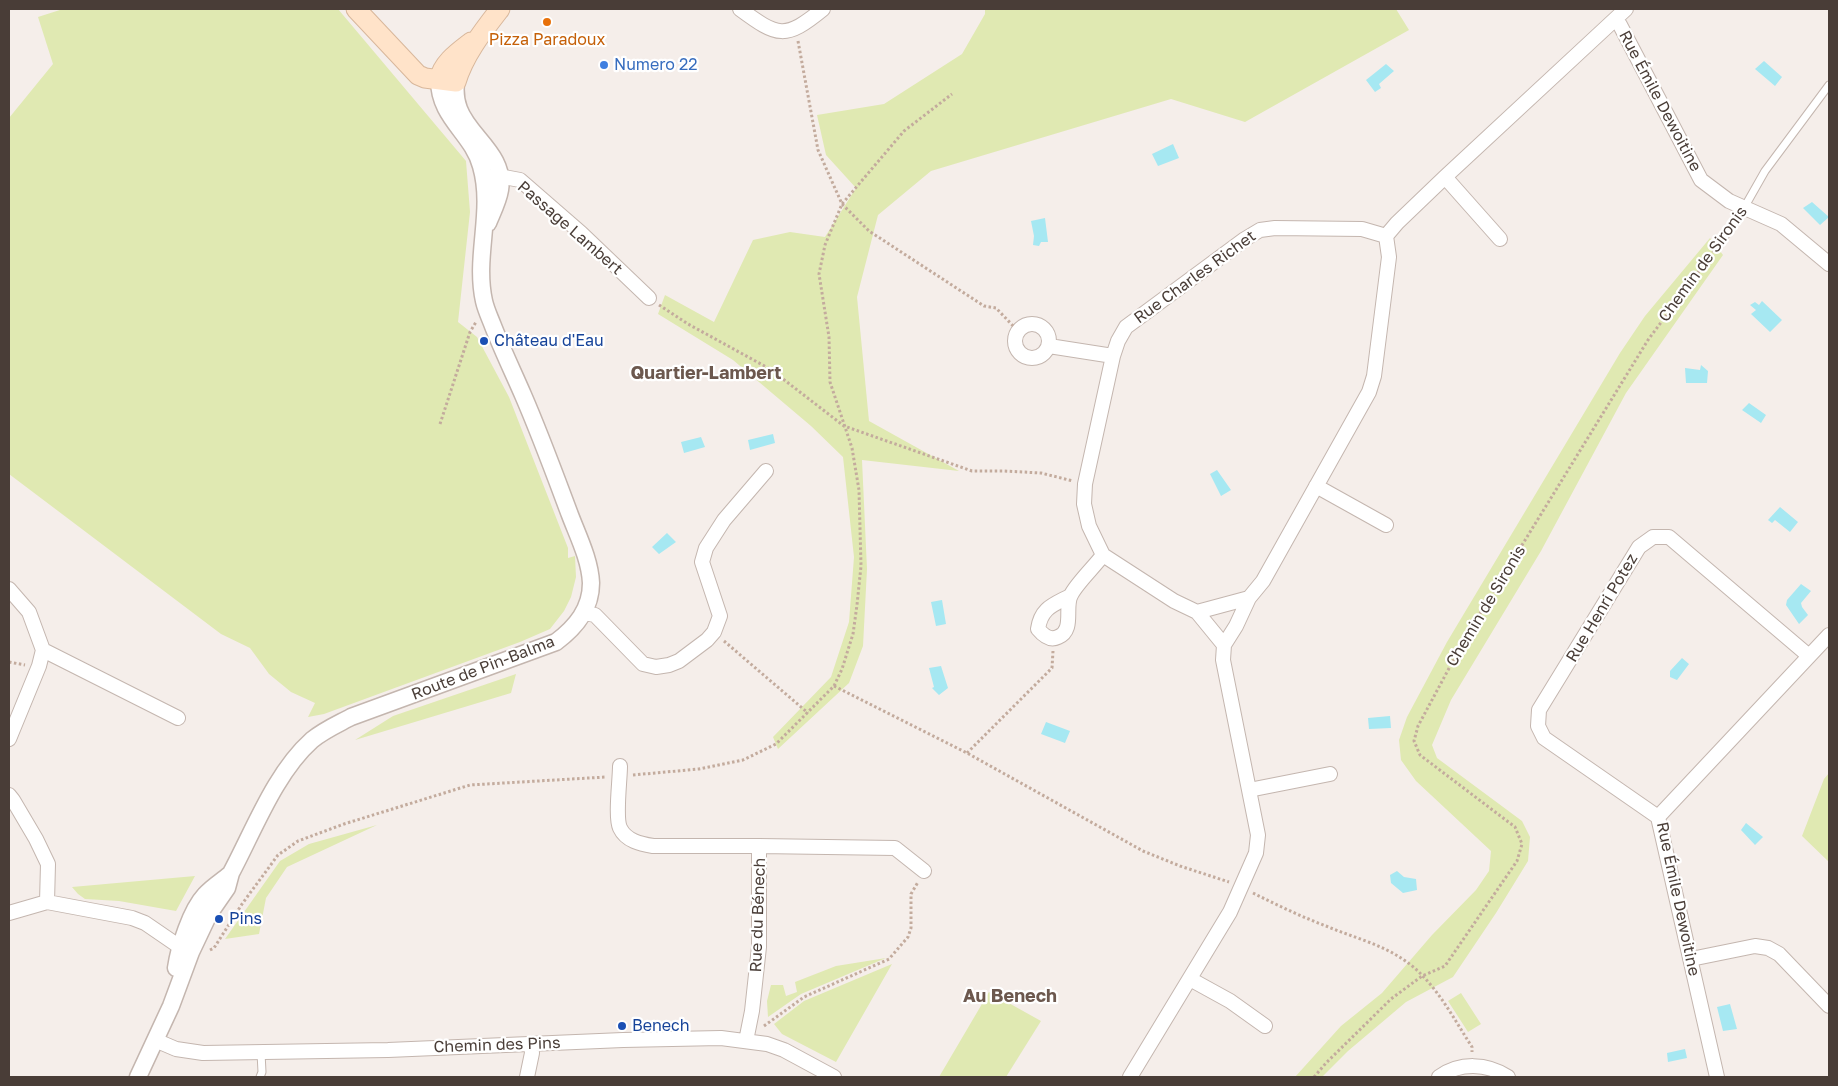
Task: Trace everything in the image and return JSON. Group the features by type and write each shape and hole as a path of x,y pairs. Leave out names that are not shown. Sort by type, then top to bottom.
{"main road":[{"path":"356,9 414,72 425,78 447,81 444,67 459,50 480,35 500,9"}],"street":[{"path":"740,9 763,26 775,31 796,29 823,9"},
{"path":"1130,1077 1230,912 1256,853 1258,835 1224,660 1224,645 1236,626 1249,598 1263,581 1369,392 1374,376 1389,257 1386,236 1444,177 1626,9"},
{"name":"Rue Émile Dewoitine","path":"1615,20 1620,25 1701,180 1729,201 1781,224 1829,264"},
{"name":"Route de Pin-Balma","path":"138,1077 177,988 176,969 192,951 209,914 227,888 231,873 278,782 300,752 328,728 352,717 556,642 578,622 584,613 590,595 590,571 584,554 529,409 485,304 480,280 480,264 485,230 499,197 501,183 492,177 445,109 440,96 447,81"},
{"name":"Passage Lambert","path":"492,177 520,180 581,233 649,298"},
{"path":"1444,177 1500,239"},
{"name":"Rue Charles Richet","path":"1103,555 1090,526 1084,504 1085,484 1113,356 1118,341 1126,327 1245,239 1260,230 1275,228 1362,229 1386,236"},
{"path":"1035,324 1044,328 1049,336 1049,346 1044,353 1037,357 1028,357 1021,354 1016,347 1015,339 1018,331 1026,325 1035,324"},
{"path":"1049,346 1113,356"},
{"path":"584,613 595,616 643,664 656,667 669,666 679,661 707,640 714,632 720,616 702,562 706,548 724,520 766,471"},
{"path":"1316,486 1386,526"},
{"name":"Rue Henri Potez","path":"1658,817 1544,738 1538,726 1539,710 1638,547 1653,537 1670,537 1809,656"},
{"path":"1070,596 1103,555 1174,601 1197,612 1224,645"},
{"path":"9,589 29,612 43,650 39,666 9,739"},
{"path":"1197,612 1249,598"},
{"name":"Rue Émile Dewoitine","path":"1717,1077 1658,817 1829,635"},
{"path":"43,650 178,718"},
{"name":"Rue du Bénech","path":"620,766 618,814 620,828 629,838 640,844 653,846 759,846 759,947 752,1012 746,1041"},
{"path":"1249,790 1330,774"},
{"path":"9,795 31,830 48,864 47,902"},
{"path":"759,846 895,848 924,871"},
{"path":"9,913 47,902 132,918 145,923 192,951"},
{"path":"1691,958 1755,946 1768,948 1779,954 1829,1006"},
{"path":"1190,979 1230,1001 1265,1026"},
{"name":"Chemin des Pins","path":"155,1040 188,1052 261,1053 691,1038 767,1044 784,1050 834,1077"},
{"path":"527,1077 532,1053 531,1044"},
{"path":"1439,1077 1454,1068 1475,1066 1491,1068 1508,1077"}],"lane":[{"name":"Chemin de Sironis","path":"1723,239 1766,171 1829,85"},
{"path":"260,1077 261,1053"}],"path":[{"path":"796,29 818,150 842,204 869,230 984,306 996,308 1018,331"},
{"path":"952,94 904,131 842,204 825,245 819,274 829,337 830,382 852,448 859,490 860,566 853,634 842,669 834,686 967,753 1143,851 1241,887 1325,926 1382,947 1404,960 1428,982 1472,1047 1475,1066"},
{"name":"Chemin de Sironis","path":"1314,1077 1391,999 1422,976 1445,966 1517,861 1522,844 1515,827 1420,755 1414,741 1418,726 1468,632 1643,348 1723,239"},
{"path":"649,298 688,324 770,369 844,426 972,471 1004,470 1042,474 1085,484"},
{"path":"440,424 470,332"},
{"path":"714,632 808,713"},
{"path":"967,753 1052,668"},
{"path":"192,951 214,948 242,904 278,855 298,841 344,824 391,810"},
{"path":"746,1041 804,997 889,959 908,937 912,928 911,894 924,871"}],"green space":[{"path":"63,9 338,9 466,161 470,212 458,322 477,337 509,397 568,548 568,558 575,556 576,577 571,597 564,611 550,629 520,642 324,714 308,717 315,703 291,692 269,674 250,648 221,634 9,474 9,118 53,64 38,17"},
{"path":"985,9 1396,9 1409,30 1245,122 1171,99 931,171 878,215 857,297 869,421 959,471 862,460 867,569 863,646 849,683 778,749 773,737 831,677 849,622 854,557 843,457 811,426 733,360 658,314 665,295 714,322 753,240 790,232 825,237 856,188 826,155 817,115 884,104 962,54 985,14"},
{"path":"1710,238 1723,255 1626,393 1541,551 1451,700 1432,745 1437,758 1522,821 1530,837 1528,861 1453,977 1406,1002 1348,1051 1322,1077 1295,1077 1341,1026 1382,993 1432,935 1476,890 1489,871 1491,851 1416,781 1401,760 1399,740 1407,717 1447,642 1620,353 1645,316"},
{"path":"516,674 511,693 355,740 393,716"},
{"path":"1829,773 1829,862 1802,836 1824,779"},
{"path":"377,825 287,867 266,898 259,934 225,939 280,861 309,844"},
{"path":"195,876 176,911 119,901 85,899 72,887"},
{"path":"886,958 801,994 768,1017 767,1001 771,985 783,985 786,996 797,992 795,982 836,966"},
{"path":"892,964 836,1062 782,1034 774,1024 804,1001"},
{"path":"989,992 1041,1021 1006,1077 939,1077"},
{"path":"1461,993 1481,1024 1468,1032 1448,1001"}],"water":[{"path":"1764,61 1782,77 1775,86 1755,69"},
{"path":"1386,64 1394,71 1379,84 1381,88 1375,92 1366,80"},
{"path":"1173,144 1179,158 1158,166 1152,154"},
{"path":"1812,202 1829,217 1820,225 1803,208"},
{"path":"1045,218 1048,242 1041,242 1039,246 1033,245 1034,236 1031,221"},
{"path":"1762,301 1782,320 1770,332 1751,314 1756,310 1750,305 1755,302 1759,305"},
{"path":"1701,365 1708,371 1707,383 1686,383 1685,368 1700,370"},
{"path":"1749,403 1766,415 1761,423 1742,410"},
{"path":"773,434 775,443 750,450 748,440"},
{"path":"701,437 705,447 684,453 681,442"},
{"path":"1217,470 1231,490 1221,496 1210,474"},
{"path":"1780,507 1798,522 1790,532 1775,520 1772,523 1768,520"},
{"path":"667,533 676,542 659,554 652,547"},
{"path":"1801,584 1811,591 1801,603 1808,615 1799,624 1786,605 1787,600"},
{"path":"942,600 946,624 936,626 931,602"},
{"path":"1682,658 1689,664 1677,680 1670,677 1670,671"},
{"path":"941,666 948,688 939,695 932,688 934,687 929,668"},
{"path":"1390,716 1391,728 1369,729 1368,718"},
{"path":"1046,722 1070,731 1065,743 1041,734"},
{"path":"1746,823 1763,837 1755,845 1741,830"},
{"path":"1397,871 1404,877 1416,879 1417,890 1403,893 1391,883 1390,875"},
{"path":"1730,1004 1737,1029 1723,1031 1717,1007"},
{"path":"1685,1049 1687,1058 1668,1062 1667,1053"}],"place":[{"name":"Pizza Paradoux","path":"547,22"},
{"name":"Numero 22","path":"604,65"},
{"name":"Château d'Eau","path":"484,341"},
{"name":"Pins","path":"219,919"},
{"name":"Benech","path":"622,1026"}],"district":[{"name":"Quartier-Lambert","path":"706,373"},
{"name":"Au Benech","path":"1010,996"}]}
